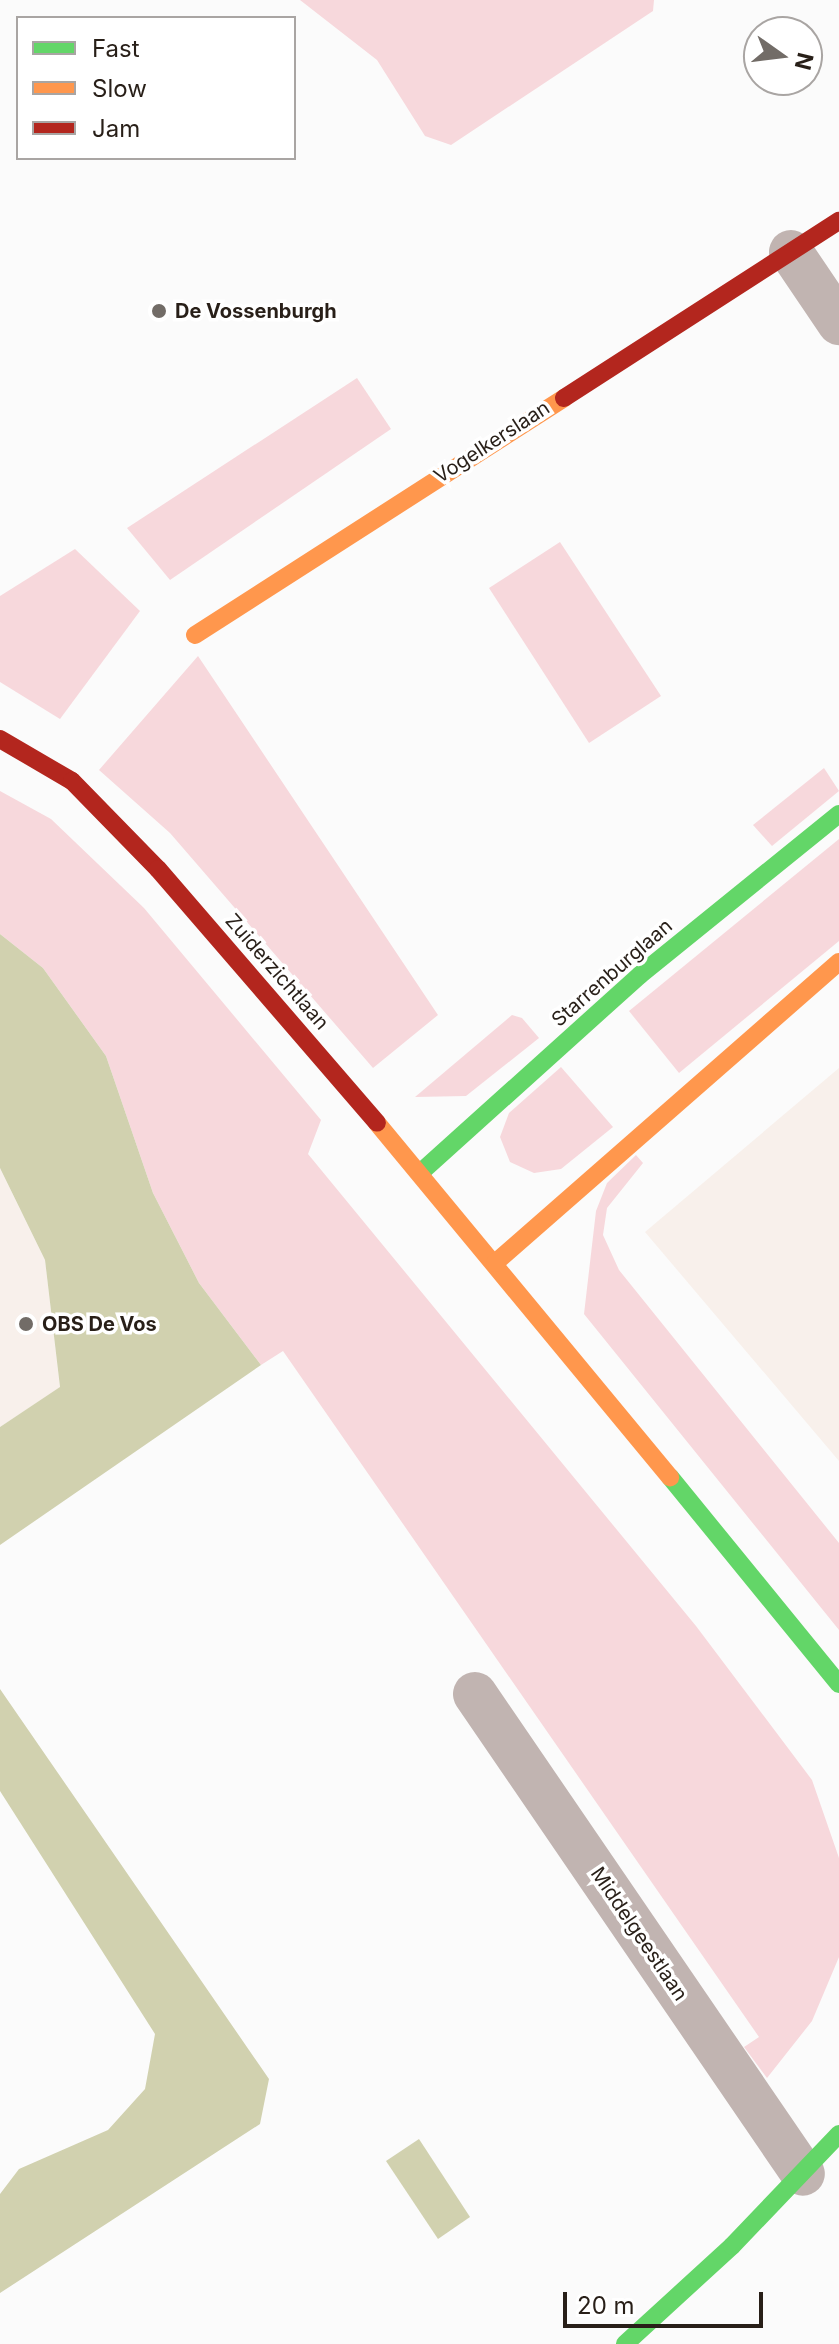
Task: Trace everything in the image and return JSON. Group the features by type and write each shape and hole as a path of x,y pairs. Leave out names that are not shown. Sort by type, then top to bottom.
{"street":[{"name":"Vogelkerslaan","path":"195,635 839,221"},
{"path":"791,252 839,323"},
{"name":"Zuiderzichtlaan","path":"0,739 72,781 158,869 495,1263"},
{"name":"Starrenburglaan","path":"420,1173 640,975 839,814"},
{"path":"839,962 638,1133 495,1263 839,1684"},
{"name":"Middelgeestlaan","path":"475,1694 803,2174"},
{"path":"625,2344 803,2174 839,2134"}],"shaded area":[{"path":"300,0 654,0 653,11 451,145 425,136 377,60"},
{"path":"357,378 391,429 170,580 127,528"},
{"path":"560,542 661,696 589,743 489,588"},
{"path":"75,549 140,611 60,719 0,682 0,596"},
{"path":"198,656 438,1015 373,1068 170,833 99,770"},
{"path":"824,768 839,791 772,846 753,825"},
{"path":"0,791 51,819 144,908 321,1120 308,1154 696,1626 812,1780 839,1858 839,1957 812,2021 767,2078 744,2047 759,2037 283,1351 261,1365 199,1283 153,1193 106,1056 43,968 0,934"},
{"path":"839,839 839,941 679,1073 629,1011"},
{"path":"0,934 43,968 106,1056 153,1193 199,1283 261,1365 0,1545 0,1427 60,1387 45,1260 0,1168"},
{"path":"512,1015 522,1018 539,1038 466,1096 415,1097"},
{"path":"561,1067 613,1127 561,1169 534,1173 510,1162 500,1137 509,1113"},
{"path":"839,1068 839,1461 645,1232"},
{"path":"636,1155 643,1163 607,1208 603,1235 619,1270 839,1543 839,1630 584,1314 596,1211 607,1183"},
{"name":"OBS De Vos","path":"0,1168 45,1260 60,1388 0,1427"},
{"path":"0,1689 269,2079 260,2124 0,2293 0,2194 19,2169 108,2130 145,2089 155,2034 0,1791"},
{"path":"419,2139 470,2217 438,2239 386,2161"}],"traffic: fast":[{"path":"420,1173 640,975 839,814"},
{"path":"670,1477 839,1684"},
{"path":"625,2344 732,2246 839,2134"}],"traffic: slow":[{"path":"195,635 564,398"},
{"path":"495,1263 839,962"},
{"path":"377,1123 670,1477"}],"traffic: jam":[{"path":"564,398 839,221"},
{"path":"0,739 72,781 158,869 377,1123"}],"place":[{"name":"De Vossenburgh","path":"159,311"},
{"name":"OBS De Vos","path":"26,1324"}]}
